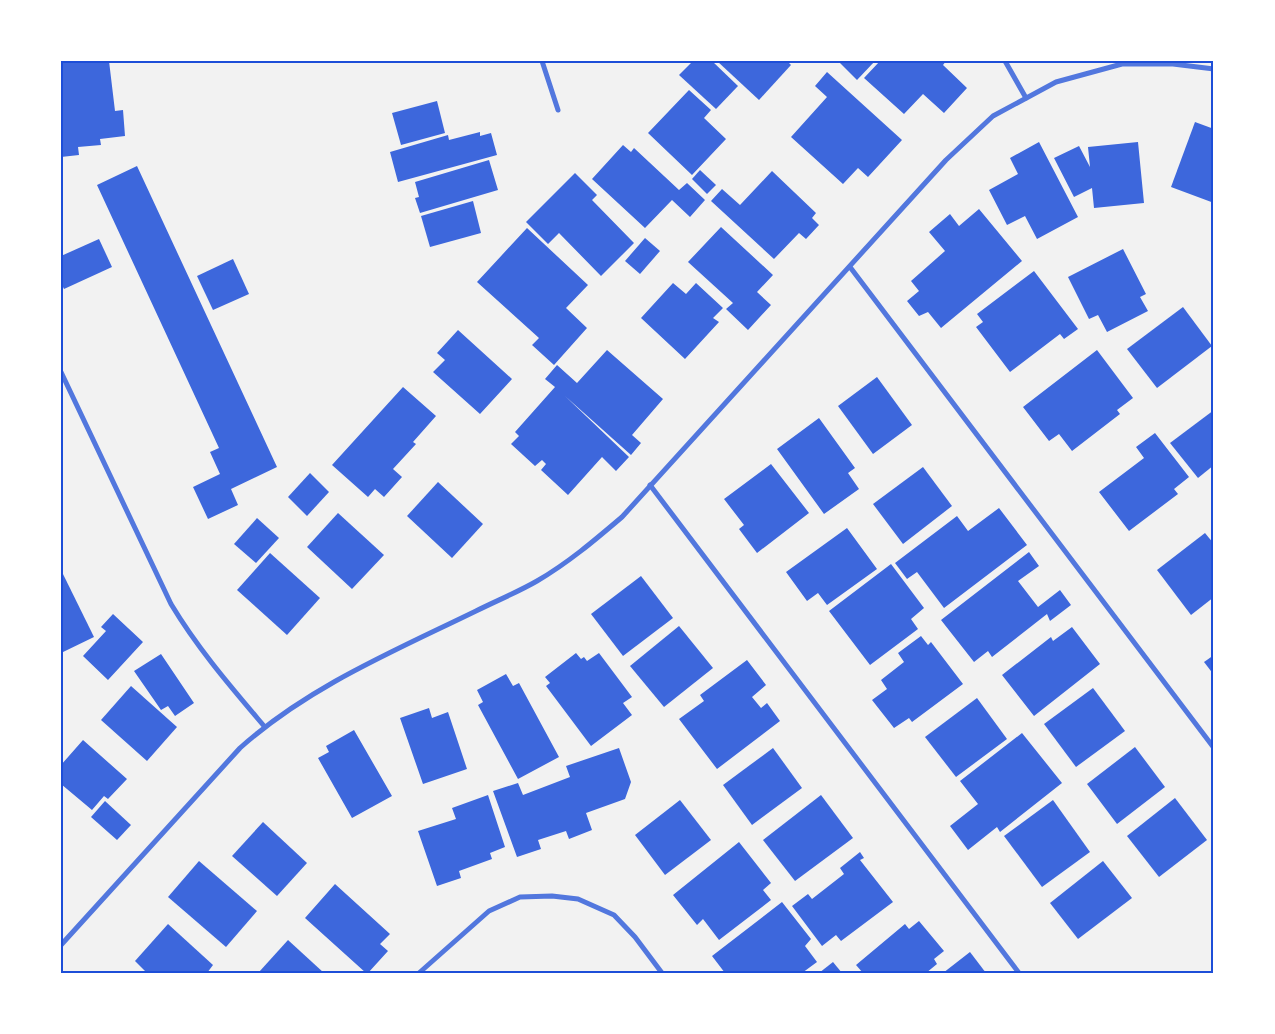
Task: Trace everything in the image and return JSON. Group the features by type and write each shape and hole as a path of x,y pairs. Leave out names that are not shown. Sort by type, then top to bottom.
{"street":[{"path":"542,61 558,110"},
{"path":"1005,61 1026,98"},
{"path":"61,945 240,748 264,726 358,668 537,581 588,546 622,516 946,160 993,116 1056,82 1122,64 1173,64 1214,70"},
{"path":"850,267 1214,748"},
{"path":"61,372 171,604 190,636 264,726"},
{"path":"650,486 1019,973"},
{"path":"419,973 489,911 520,897 552,896 578,899 614,916 634,937 662,973"}],"building":[{"path":"61,61 109,61 115,111 123,110 125,136 100,139 101,145 78,147 79,155 61,157"},
{"path":"693,61 712,61 738,86 716,109 679,75"},
{"path":"717,61 787,61 791,65 759,100"},
{"path":"838,61 875,61 857,80"},
{"path":"880,61 946,61 943,65 967,88 944,113 923,94 904,114 864,78"},
{"path":"827,72 902,140 868,177 858,168 843,184 791,137 827,97 815,86"},
{"path":"689,90 711,110 704,118 726,139 692,175 648,133"},
{"path":"437,101 445,133 401,145 392,113"},
{"path":"1195,122 1214,129 1214,203 1171,187"},
{"path":"480,132 480,136 491,133 497,155 398,182 390,152 448,135 449,140"},
{"path":"1039,142 1078,217 1037,239 1025,216 1007,225 989,190 1018,174 1010,158"},
{"path":"1138,142 1144,203 1094,208 1092,188 1074,197 1054,158 1079,146 1090,167 1088,147"},
{"path":"623,145 631,152 634,148 679,190 687,183 705,200 690,217 672,200 645,228 592,179"},
{"path":"489,160 498,190 420,213 415,198 419,197 415,182"},
{"path":"137,166 277,467 231,489 238,505 208,519 193,487 220,474 210,452 219,448 97,185"},
{"path":"700,170 716,185 707,194 692,179"},
{"path":"772,171 816,213 812,218 819,225 806,239 799,233 774,259 711,201 722,189 740,205"},
{"path":"575,173 597,195 592,200 634,243 601,276 559,233 548,244 526,222"},
{"path":"473,201 481,233 430,247 421,216"},
{"path":"979,209 1022,261 941,328 928,312 919,316 907,301 919,291 911,281 945,251 929,232 950,214 959,226"},
{"path":"721,227 773,275 757,292 771,305 748,330 726,309 733,303 688,262"},
{"path":"527,228 588,285 566,308 587,328 554,365 532,345 539,338 477,282"},
{"path":"645,238 660,251 640,274 625,261"},
{"path":"99,239 112,267 64,289 61,283 61,256"},
{"path":"1123,249 1146,294 1140,297 1148,311 1107,332 1098,315 1089,319 1068,277"},
{"path":"233,259 249,294 213,310 197,276"},
{"path":"1034,271 1078,329 1064,339 1060,334 1010,372 976,327 983,322 977,314"},
{"path":"673,283 686,294 696,283 723,308 713,318 719,322 685,359 641,318"},
{"path":"1183,307 1212,346 1157,388 1127,349"},
{"path":"458,330 512,379 480,414 433,372 445,360 437,353"},
{"path":"607,350 663,399 632,435 641,443 631,455 565,396 629,457 616,471 602,457 568,495 541,470 546,464 542,460 535,466 511,444 519,436 515,432 555,387 545,379 557,365 577,383"},
{"path":"1097,350 1133,398 1117,410 1120,414 1072,451 1059,434 1049,441 1023,407"},
{"path":"877,377 912,425 873,454 838,406"},
{"path":"403,387 436,416 413,442 416,444 393,469 402,477 384,497 375,489 368,497 332,465"},
{"path":"1214,410 1214,465 1198,478 1170,443"},
{"path":"819,418 855,468 848,473 859,489 824,514 777,449"},
{"path":"1155,433 1189,477 1174,489 1178,494 1129,531 1099,492 1144,458 1136,447"},
{"path":"771,464 809,513 757,553 739,529 744,525 724,499"},
{"path":"923,467 952,506 903,544 873,504"},
{"path":"310,473 329,492 307,516 288,497"},
{"path":"438,482 483,524 452,558 407,516"},
{"path":"999,508 1027,545 944,608 917,572 907,579 895,563 957,516 968,531"},
{"path":"338,513 384,555 352,589 307,547"},
{"path":"257,518 279,538 256,563 234,544"},
{"path":"847,528 877,569 827,605 818,593 807,601 786,572"},
{"path":"1205,533 1214,544 1214,597 1191,615 1157,570"},
{"path":"1029,552 1039,566 1018,581 1038,607 1060,590 1071,605 1050,621 1047,614 992,657 988,651 974,662 941,620"},
{"path":"270,553 320,598 287,635 237,590"},
{"path":"891,564 924,608 911,619 918,629 870,665 829,611"},
{"path":"61,570 94,637 61,653"},
{"path":"641,576 673,618 623,656 591,614"},
{"path":"113,614 143,642 108,680 83,656 106,631 101,627"},
{"path":"679,626 713,668 664,707 630,666"},
{"path":"1072,627 1100,664 1034,716 1002,675 1051,637 1053,641"},
{"path":"921,636 928,645 931,642 963,684 912,722 909,718 894,728 872,700 887,689 881,680 904,662 898,653"},
{"path":"576,653 581,659 584,657 587,661 599,653 632,697 623,703 632,715 591,746 546,686 550,683 545,677"},
{"path":"161,654 194,703 175,716 168,706 161,710 134,671"},
{"path":"1214,655 1214,675 1204,662"},
{"path":"747,660 766,685 752,697 761,708 767,703 780,721 717,769 679,719 704,701 700,695"},
{"path":"506,674 513,686 519,683 559,757 518,779 478,705 483,702 477,690"},
{"path":"131,686 177,727 147,761 101,720"},
{"path":"1093,688 1125,731 1076,767 1044,724"},
{"path":"977,698 1007,739 956,777 925,737"},
{"path":"429,708 432,718 448,712 467,769 423,784 400,718"},
{"path":"354,730 392,796 352,818 318,758 329,752 326,746"},
{"path":"1022,733 1062,783 1000,832 997,827 968,850 950,826 978,804 960,781"},
{"path":"83,740 127,779 108,799 104,796 92,810 61,784 61,765"},
{"path":"1135,747 1165,787 1117,824 1087,784"},
{"path":"619,748 631,782 625,799 586,813 592,830 569,839 566,831 538,840 541,849 517,857 493,791 518,783 523,795 570,777 566,766"},
{"path":"773,748 802,788 752,825 723,785"},
{"path":"488,795 505,847 490,853 492,859 459,871 461,878 437,886 418,831 456,819 452,808"},
{"path":"821,795 853,838 795,881 763,840"},
{"path":"1175,798 1207,840 1159,877 1127,836"},
{"path":"680,800 711,840 665,875 635,835"},
{"path":"1053,800 1090,852 1042,887 1004,836"},
{"path":"105,801 131,825 117,840 91,817"},
{"path":"263,822 307,863 277,896 232,856"},
{"path":"739,842 771,883 763,890 771,900 719,940 703,919 697,925 673,895"},
{"path":"860,852 864,858 860,860 893,902 841,941 836,935 822,946 792,906 808,894 812,899 844,874 840,868"},
{"path":"199,861 257,911 226,947 168,897"},
{"path":"1103,861 1132,898 1078,939 1050,903"},
{"path":"335,884 390,934 380,944 388,951 368,973 305,918"},
{"path":"782,902 811,939 805,946 817,962 802,973 725,973 712,956"},
{"path":"919,921 944,951 934,959 937,964 926,973 863,973 856,965 905,924 909,929"},
{"path":"168,924 213,965 207,973 147,973 135,961"},
{"path":"288,940 324,973 259,972"},
{"path":"970,952 986,973 943,973"},
{"path":"833,962 842,973 819,973"}]}
